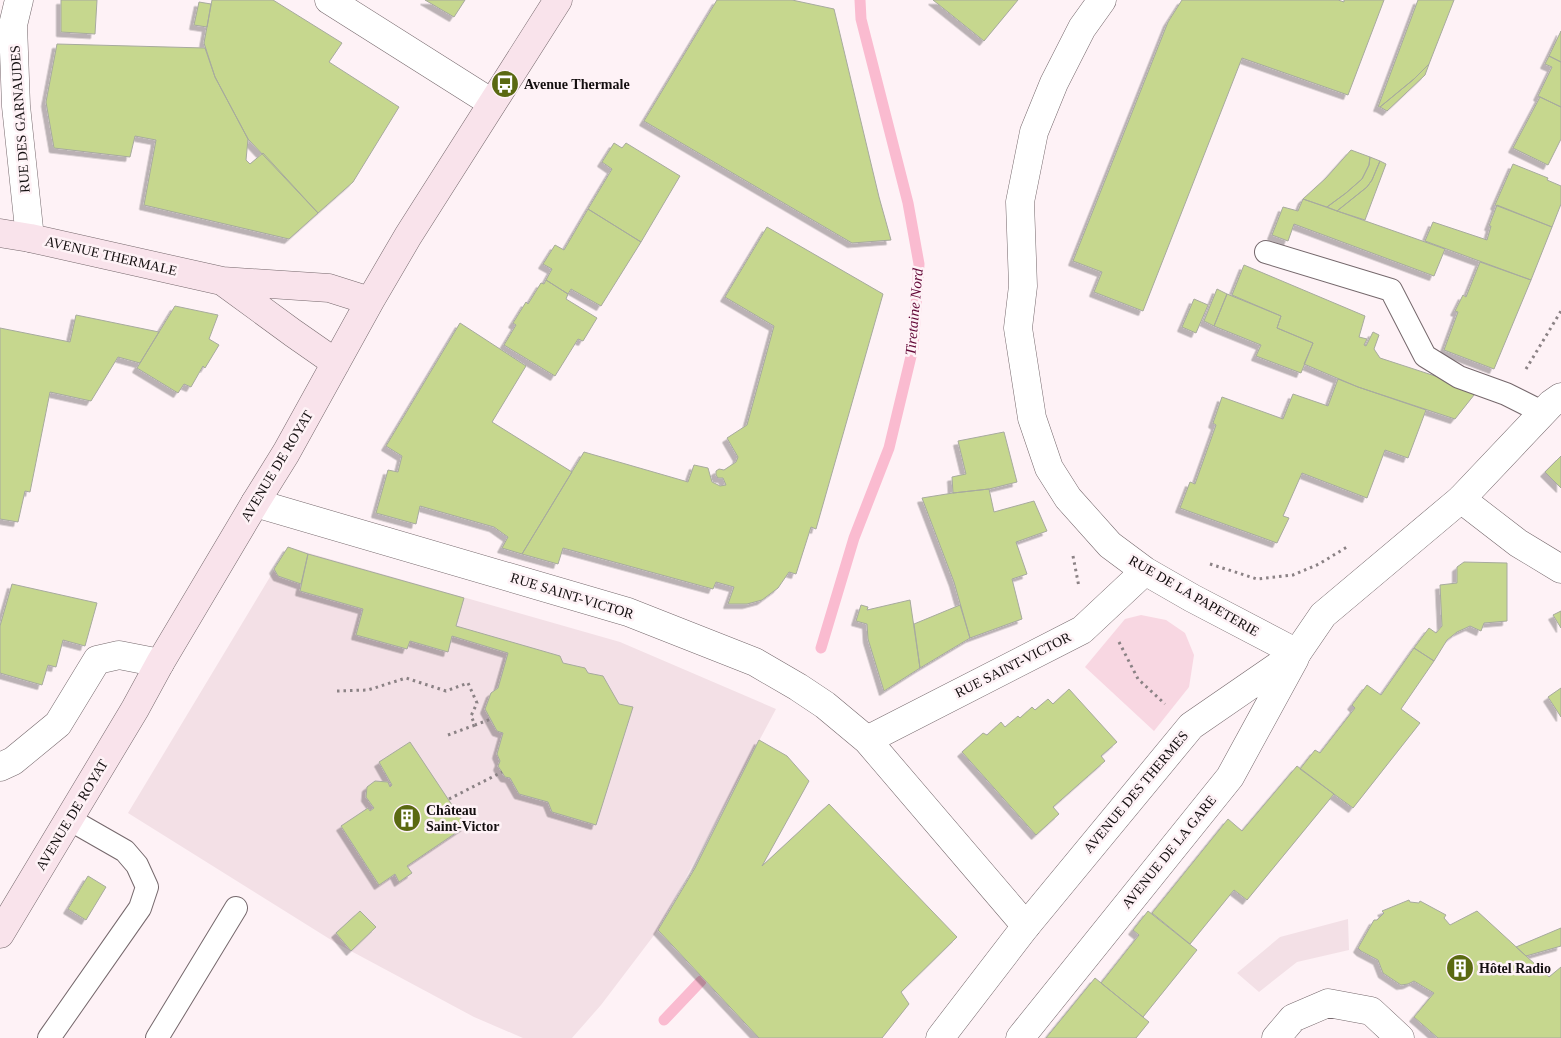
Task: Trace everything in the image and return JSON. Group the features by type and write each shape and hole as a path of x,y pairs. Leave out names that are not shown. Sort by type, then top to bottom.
{"main road":[{"name":"AVENUE DE ROYAT","path":"0,934 286,453 408,236 558,0"},
{"name":"AVENUE THERMALE","path":"0,232 222,281 329,288 370,301"},
{"name":"AVENUE THERMALE","path":"222,281 292,334 336,363"}],"street":[{"name":"RUE DES GARNAUDES","path":"19,0 13,25 16,106 30,238"},
{"path":"329,0 492,103"},
{"name":"RUE DE LA PAPETERIE","path":"1102,0 1082,28 1054,83 1034,132 1020,202 1023,286 1018,328 1032,418 1049,468 1068,498 1110,545 1145,571 1297,653"},
{"name":"AVENUE DES THERMES","path":"940,1038 1026,926 1190,726 1297,653 1323,616 1462,499 1554,399"},
{"path":"1462,499 1518,543 1561,569"},
{"name":"RUE SAINT-VICTOR","path":"255,503 628,612 755,662 825,705 867,740 1026,926"},
{"name":"RUE SAINT-VICTOR","path":"867,740 1082,630 1145,571"},
{"name":"AVENUE DE LA GARE","path":"1020,1038 1230,777 1297,653"},
{"path":"0,767 13,760 58,724 97,660 119,655 160,663"},
{"path":"1276,1038 1292,1018 1328,1003 1371,1012 1400,1038"}],"lane":[{"path":"1266,252 1391,290 1425,356 1459,376 1506,394 1554,399"},
{"path":"49,1038 140,908 147,887 137,865 125,851 69,819"},
{"path":"157,1038 236,908"}],"path":[{"path":"1506,394 1526,369 1561,311"},
{"path":"1068,498 1074,566 1079,588 1102,611 1138,680 1190,726"},
{"path":"1210,564 1258,579 1292,575 1319,564 1352,544"},
{"path":"337,691 368,690 406,678 446,692 468,683 477,703 471,716 475,725"},
{"path":"448,735 491,719"},
{"path":"449,799 502,772"}],"shaded area":[{"path":"288,547 620,642 776,709 658,930 601,1005 572,1038 523,1038 474,1017 336,943 128,813"},
{"path":"1141,615 1166,620 1185,633 1194,655 1189,687 1154,731 1085,667 1125,619"},
{"path":"1348,919 1349,950 1297,962 1259,992 1237,973 1280,937"}],"building":[{"path":"61,0 97,0 95,34 61,32"},
{"path":"212,0 273,0 342,43 329,62 399,107 353,182 318,213 248,139 215,77 204,43"},
{"path":"425,0 465,0 454,17"},
{"path":"717,0 792,0 834,9 891,240 852,243 644,121"},
{"path":"933,0 1018,0 984,41"},
{"path":"1182,0 1338,0 1344,2 1344,0 1384,0 1348,95 1242,58 1143,311 1094,292 1102,272 1073,261 1168,22"},
{"path":"1418,0 1454,0 1429,64 1414,79 1378,107"},
{"path":"199,2 211,4 207,27 194,25"},
{"path":"1561,31 1561,62 1549,56"},
{"path":"57,44 205,48 215,77 248,139 246,160 250,164 263,153 318,213 289,239 144,205 156,140 135,136 130,157 54,148 46,102"},
{"path":"1549,56 1561,62 1561,107 1538,96 1552,67 1545,64"},
{"path":"1429,64 1425,75 1387,111 1380,107 1414,79"},
{"path":"1540,97 1561,107 1561,139 1548,165 1513,148"},
{"path":"614,143 622,148 626,143 680,176 641,242 588,209 612,169 602,162"},
{"path":"1351,150 1370,157 1369,165 1362,179 1327,207 1303,199 1326,178"},
{"path":"1370,157 1380,161 1367,187 1337,211 1327,207 1362,179 1369,165"},
{"path":"1380,161 1386,164 1365,220 1337,211 1367,187"},
{"path":"1513,164 1548,178 1547,180 1561,186 1561,204 1552,227 1495,205"},
{"path":"1303,199 1445,249 1434,276 1294,224 1288,241 1272,235 1283,207 1298,211"},
{"path":"1497,205 1552,227 1531,280 1425,241 1433,222 1487,240 1491,226 1489,226"},
{"path":"588,209 641,242 601,306 571,289 568,294 546,280 552,269 543,264 555,245 564,250"},
{"path":"767,227 883,294 816,529 811,527 796,574 789,572 778,588 762,600 747,604 728,604 734,587 716,582 713,589 563,548 558,564 522,554 584,452 688,482 694,465 708,468 712,482 720,486 726,485 723,478 718,478 716,471 719,469 724,470 736,462 738,457 727,438 747,425 774,326 725,297"},
{"path":"1480,262 1531,280 1494,369 1444,350 1458,312 1455,311 1463,295 1466,297"},
{"path":"1244,265 1365,316 1359,337 1367,339 1364,345 1366,346 1373,332 1379,335 1374,349 1380,358 1478,390 1455,419 1358,387 1304,364 1313,343 1277,328 1281,316 1232,295"},
{"path":"546,280 568,294 566,299 597,318 583,341 578,339 555,376 504,345 516,325 513,323 526,302 528,304 541,283 544,284"},
{"path":"1217,289 1227,294 1214,326 1204,321"},
{"path":"1227,294 1281,316 1277,328 1313,343 1301,373 1256,356 1261,345 1214,326"},
{"path":"1194,299 1208,305 1196,333 1182,327"},
{"path":"175,306 218,315 209,339 219,345 205,368 203,366 191,387 184,384 178,393 137,368"},
{"path":"76,315 159,332 140,363 118,357 91,401 50,392 30,492 25,491 18,522 0,519 0,328 70,342"},
{"path":"460,323 526,366 492,422 572,472 522,554 502,548 508,537 494,527 420,506 416,524 376,513 388,470 398,472 402,456 386,446"},
{"path":"1338,379 1426,410 1408,458 1385,450 1367,498 1302,473 1283,516 1289,518 1277,543 1180,508 1190,482 1195,484 1216,425 1213,423 1222,397 1283,419 1293,394 1328,406"},
{"path":"1004,432 1017,482 989,489 953,493 952,477 966,474 958,441"},
{"path":"1561,456 1561,488 1545,472"},
{"path":"989,489 994,512 1034,501 1047,531 1016,542 1027,574 1012,579 1022,619 970,638 954,582 922,498"},
{"path":"288,547 308,554 301,584 278,576 274,569"},
{"path":"308,554 464,598 456,626 560,656 563,663 585,668 588,673 603,676 619,704 633,707 596,825 552,812 548,802 519,794 510,778 505,777 498,766 500,761 497,754 503,733 497,731 485,709 491,693 498,688 508,653 452,636 448,652 410,641 407,649 356,635 363,609 300,591"},
{"path":"1464,562 1507,563 1507,621 1484,623 1481,631 1470,626 1457,632 1447,640 1434,661 1414,648 1429,628 1436,633 1442,626 1440,585 1457,583 1457,567"},
{"path":"12,584 97,603 85,646 63,640 56,667 48,665 42,685 0,673 0,626"},
{"path":"910,600 920,668 884,691 868,639 867,624 856,621 861,605 868,607 867,610"},
{"path":"960,605 970,638 920,668 914,624"},
{"path":"1561,611 1561,628 1553,615"},
{"path":"1414,648 1434,661 1401,709 1420,723 1353,808 1300,769 1315,750 1320,753 1355,708 1352,705 1367,685 1381,695"},
{"path":"1561,688 1561,717 1548,697"},
{"path":"1069,689 1117,742 1101,756 1105,761 1053,807 1059,814 1036,835 962,752 983,733 987,735 1001,722 1005,727 1018,716 1020,718 1032,707 1035,710 1048,699 1053,704"},
{"path":"759,740 787,756 809,781 762,866 829,804 957,937 901,992 909,1004 882,1038 759,1038 658,930 695,868"},
{"name":"Château Saint-Victor","path":"410,742 466,826 407,866 412,873 399,882 395,874 379,885 341,826 368,808 370,811 374,808 366,797 367,787 375,781 388,782 390,787 392,785 379,762"},
{"path":"1297,766 1334,794 1247,900 1234,890 1190,944 1152,913 1228,819 1242,831"},
{"path":"88,876 106,887 86,920 68,909"},
{"name":"Hôtel Radio","path":"1409,900 1410,902 1419,903 1420,901 1446,915 1444,918 1450,925 1477,911 1549,977 1561,967 1561,1038 1438,1038 1414,1017 1434,993 1414,981 1401,985 1383,973 1378,960 1358,948 1374,920 1377,920 1384,913 1382,911"},
{"path":"360,911 376,927 351,951 336,933"},
{"path":"1148,911 1197,950 1143,1017 1101,983 1139,935 1133,930"},
{"path":"1561,928 1561,946 1526,956 1516,947"},
{"path":"1095,978 1149,1022 1136,1038 1046,1038"}],"waterway":[{"name":"Tiretaine Nord","path":"821,648 854,538 889,448 913,348 919,264 908,203 861,19 860,0"},
{"path":"664,1020 701,981"}],"place":[{"name":"Avenue Thermale","path":"505,84"},
{"name":"Château Saint-Victor","path":"407,818"},
{"name":"Hôtel Radio","path":"1460,968"}]}
